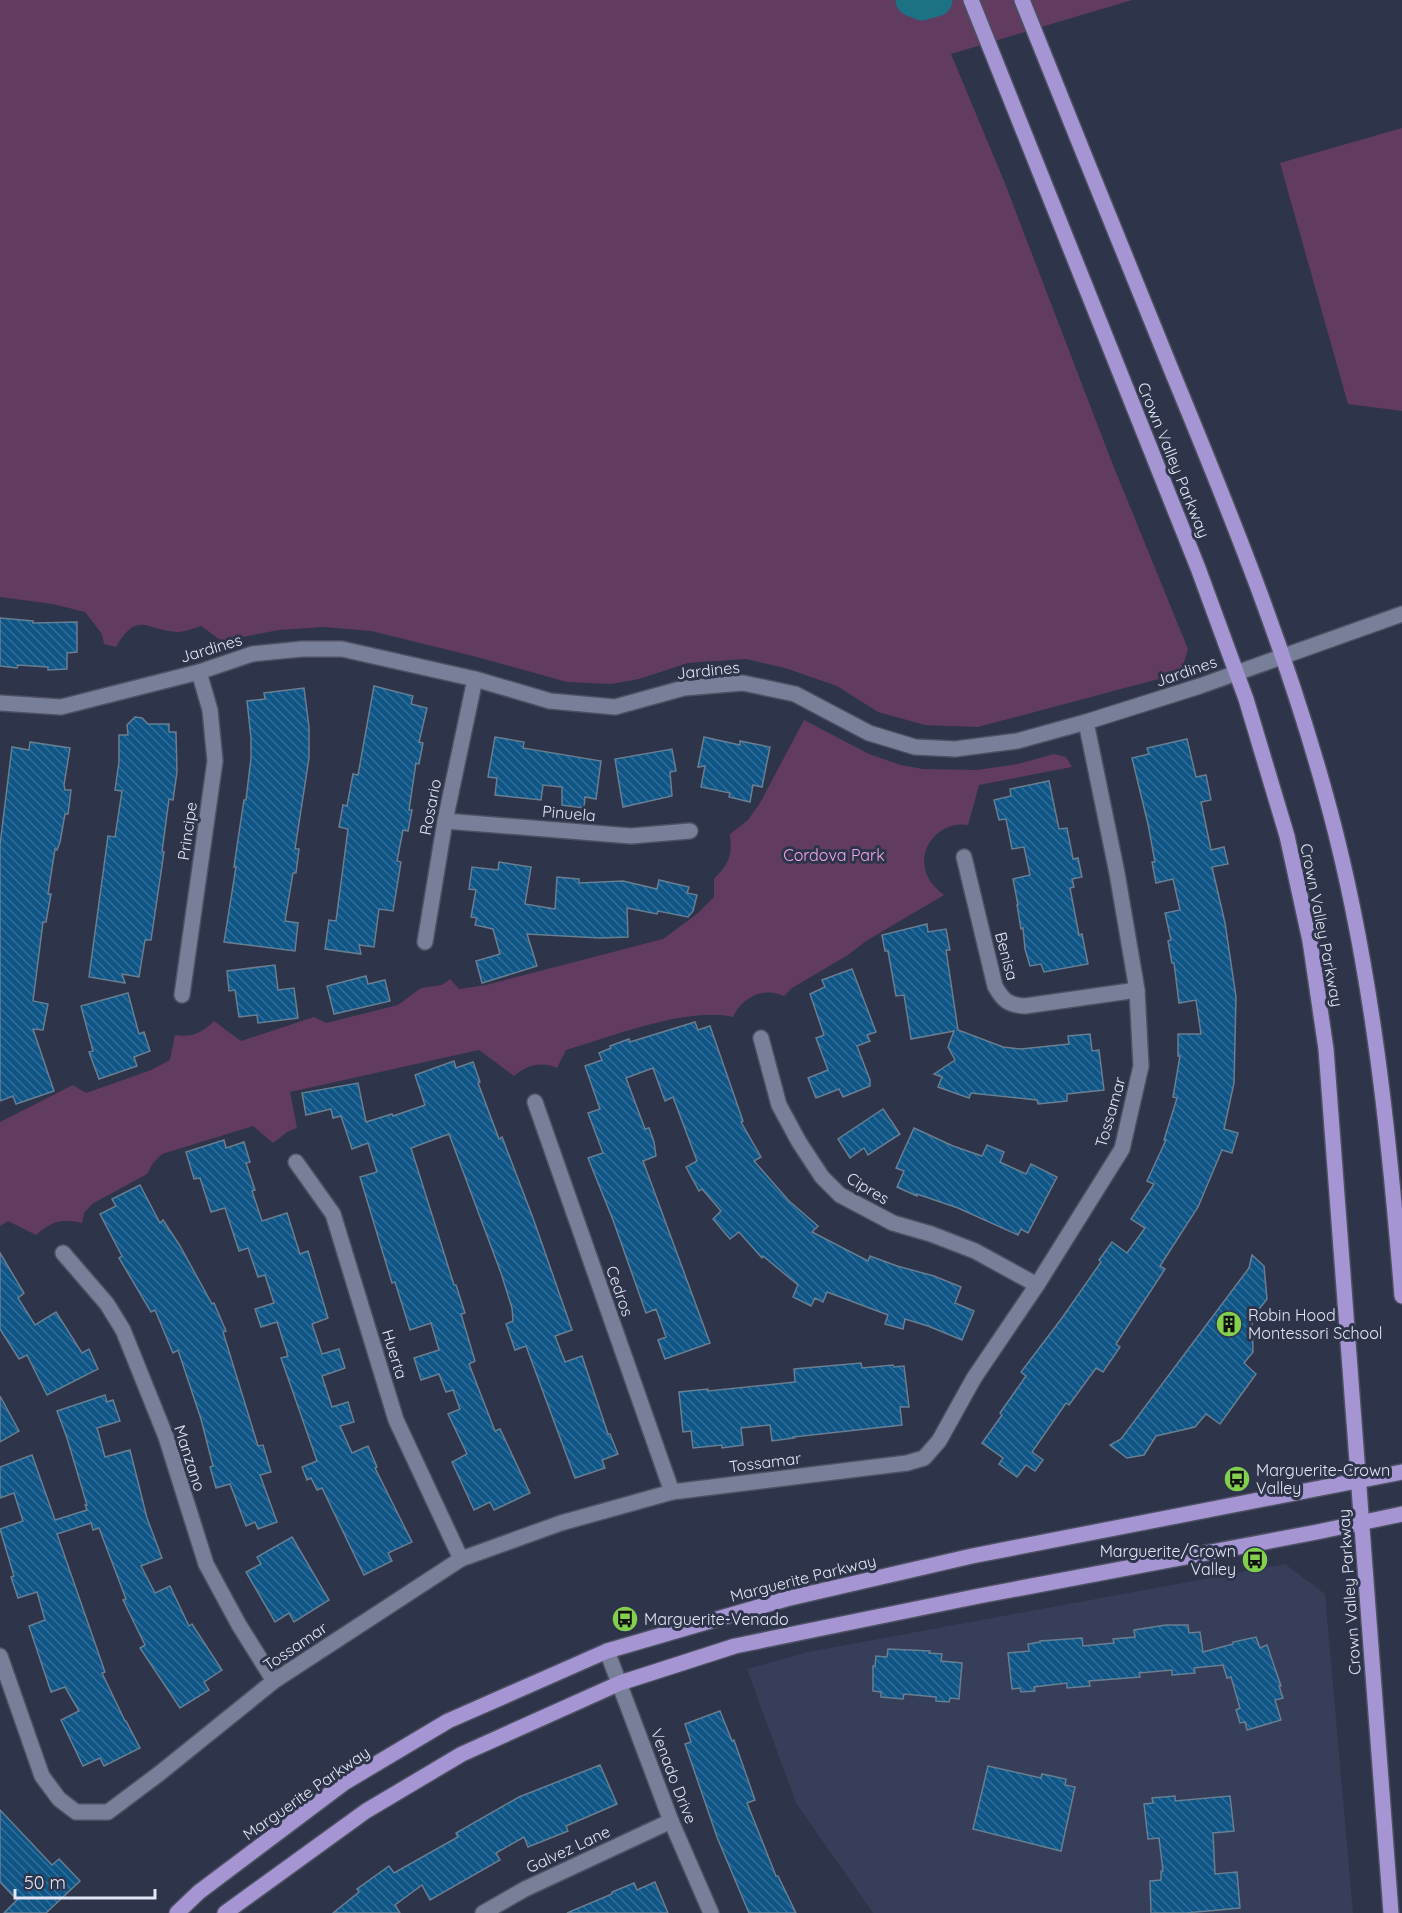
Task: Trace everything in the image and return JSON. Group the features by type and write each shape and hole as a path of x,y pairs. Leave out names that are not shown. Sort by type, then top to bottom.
{"main road":[{"name":"Crown Valley Parkway","path":"971,0 1198,568 1246,699 1287,836 1310,941 1326,1049 1391,1913"},
{"name":"Crown Valley Parkway","path":"1022,0 1245,551 1283,656 1330,811 1359,933 1377,1041 1402,1296"},
{"name":"Marguerite Parkway","path":"177,1913 199,1892 344,1783 448,1721 607,1651 786,1599 972,1556 1402,1472"},
{"path":"225,1913 366,1811 462,1754 620,1683 735,1646 1402,1514"}],"street":[{"name":"Jardines","path":"0,703 61,707 199,672 252,654 302,649 342,649 475,679 550,701 615,706 684,688 743,683 795,694 869,733 915,747 956,749 1017,741 1086,722 1236,673 1402,614"},
{"name":"Principe","path":"182,995 215,761 210,710 199,672"},
{"name":"Rosario","path":"425,942 445,821 475,679"},
{"name":"Tossamar","path":"0,1656 42,1776 59,1799 76,1812 108,1812 274,1681 461,1559 561,1523 672,1492 907,1463 924,1458 939,1441 974,1378 1037,1286 1122,1149 1141,1066 1137,990 1117,873 1086,722"},
{"name":"Pinuela","path":"445,821 631,836 690,831"},
{"name":"Benisa","path":"964,857 995,986 1002,999 1013,1006 1025,1006 1137,990"},
{"name":"Cipres","path":"761,1038 779,1105 799,1142 822,1177 840,1195 893,1223 931,1234 975,1251 1037,1286"},
{"name":"Cedros","path":"534,1102 672,1492"},
{"name":"Huerta","path":"296,1162 333,1214 396,1420 461,1559"},
{"name":"Manzano","path":"63,1253 107,1304 123,1330 166,1437 206,1564 239,1625 274,1681"},
{"name":"Venado Drive","path":"607,1651 670,1821 711,1913"},
{"name":"Galvez Lane","path":"483,1913 525,1889 670,1821"}],"shaded area":[{"path":"1285,1564 1325,1594 1353,1913 873,1913 796,1803 747,1669 808,1652"}],"green space":[{"path":"0,0 1132,0 951,54 1004,181 1111,460 1188,649 1181,673 978,727 925,725 878,712 837,686 785,668 746,659 688,663 639,679 611,684 567,682 371,631 323,627 279,630 222,641 201,626 178,632 137,625 124,635 116,647 104,644 102,634 85,612 53,604 0,597"},
{"path":"1402,128 1402,411 1348,404 1280,163"},
{"name":"Cordova Park","path":"804,720 869,754 901,765 923,769 977,770 1018,764 1054,754 1066,757 1072,767 979,785 968,825 948,827 939,832 927,847 924,857 928,877 944,895 866,941 848,955 792,988 784,996 769,992 761,993 747,999 733,1017 715,1015 672,1019 566,1050 557,1068 534,1065 514,1076 479,1050 290,1092 297,1128 287,1132 273,1143 253,1126 162,1154 147,1174 92,1204 84,1213 82,1223 57,1222 36,1235 8,1221 0,1226 0,1122 73,1085 86,1093 151,1070 170,1060 175,1035 187,1036 197,1033 214,1021 241,1041 314,1017 326,1023 398,1005 421,988 442,985 450,979 459,989 486,985 663,939 697,914 714,897 714,879 724,868 730,854 730,834 748,820 760,803"}],"building":[{"path":"0,618 33,621 33,623 77,622 77,652 67,653 67,669 48,670 48,667 0,666"},
{"path":"374,686 413,696 411,704 427,708 419,742 423,743 419,764 416,763 408,831 403,830 397,861 401,862 393,911 379,909 374,947 359,945 361,954 325,949 329,920 336,921 348,829 339,827 343,805 347,806 353,774 358,775"},
{"path":"304,688 309,727 309,758 295,849 299,849 296,873 293,873 285,921 298,923 295,951 224,942 251,758 247,701 265,699 264,693"},
{"path":"135,717 142,718 148,724 169,724 169,732 176,732 177,772 173,800 169,799 151,940 145,940 139,977 122,974 125,983 89,977 108,836 115,837 122,791 115,790 119,762 119,735 128,735 127,725"},
{"path":"495,737 524,742 523,748 601,761 596,799 585,797 584,808 562,805 562,787 543,785 541,800 495,795 497,778 488,777"},
{"path":"704,737 740,745 740,741 770,747 762,787 753,785 750,802 729,797 730,793 701,787 705,766 698,767"},
{"path":"1187,739 1196,777 1206,775 1211,800 1201,802 1211,850 1224,847 1228,864 1212,867 1225,923 1236,997 1234,1083 1224,1129 1238,1133 1232,1153 1222,1150 1198,1207 1160,1266 1165,1269 1116,1344 1120,1347 1103,1372 1096,1368 1069,1405 1066,1403 1032,1452 1043,1460 1035,1471 1026,1465 1017,1477 999,1464 1003,1458 982,1443 1026,1376 1021,1372 1062,1318 1101,1262 1099,1260 1112,1242 1127,1253 1145,1228 1131,1219 1154,1184 1147,1181 1166,1140 1164,1140 1177,1098 1173,1097 1180,1056 1178,1056 1178,1034 1201,1034 1196,1000 1179,1003 1165,913 1180,910 1173,879 1156,883 1152,862 1155,862 1148,824 1132,758 1149,754 1147,748"},
{"path":"30,742 70,748 64,785 65,790 71,790 68,814 65,814 60,842 57,850 55,849 48,894 51,894 46,922 43,922 33,1001 48,1004 43,1030 33,1029 54,1091 16,1104 13,1096 0,1101 0,845 12,747 29,750"},
{"path":"672,749 676,771 670,772 672,796 623,807 615,759"},
{"path":"1049,781 1059,829 1067,828 1073,859 1078,858 1082,877 1072,879 1074,887 1070,888 1079,935 1082,934 1088,964 1044,972 1041,964 1030,966 1017,905 1013,879 1030,875 1024,847 1012,849 1006,819 999,820 994,800 1011,796 1010,789"},
{"path":"499,862 531,867 525,904 555,909 557,877 579,879 579,883 623,881 657,889 659,880 689,887 687,893 697,895 693,911 688,917 627,908 628,937 600,938 527,934 537,966 482,983 476,961 500,954 493,929 475,925 477,918 471,917 476,890 469,889 472,867 498,870"},
{"path":"927,924 928,932 946,929 950,950 946,950 958,1030 1003,1047 1021,1049 1069,1044 1068,1036 1090,1034 1092,1051 1099,1050 1104,1090 1067,1094 1067,1101 1038,1104 1037,1100 971,1093 969,1098 938,1087 942,1077 934,1074 955,1060 948,1047 954,1031 911,1039 904,995 896,996 888,951 885,951 882,935"},
{"path":"275,965 278,990 294,988 298,1018 258,1023 257,1015 239,1017 235,990 229,991 227,971"},
{"path":"852,969 876,1032 867,1035 870,1041 857,1046 870,1080 870,1086 843,1097 839,1089 816,1098 808,1078 828,1070 816,1038 824,1035 810,994 825,987 822,980"},
{"path":"366,976 368,984 385,980 390,1001 334,1014 327,986"},
{"path":"128,993 139,1034 144,1032 150,1051 134,1057 137,1066 99,1079 89,1052 93,1051 81,1006"},
{"path":"695,1022 698,1030 710,1026 743,1121 741,1122 761,1157 754,1161 789,1201 818,1226 812,1232 868,1261 870,1256 961,1287 955,1303 974,1311 962,1340 905,1319 903,1329 885,1324 888,1315 827,1292 823,1302 815,1298 811,1306 793,1297 798,1285 763,1256 762,1258 739,1232 730,1239 713,1219 721,1211 702,1189 699,1191 686,1167 697,1161 673,1097 665,1101 653,1068 626,1078 645,1129 649,1128 654,1142 656,1156 643,1161 710,1343 665,1359 658,1340 666,1337 656,1309 646,1313 588,1158 603,1153 588,1113 600,1109 585,1066 602,1060 599,1053 611,1048 610,1046"},
{"path":"454,1061 456,1068 473,1062 480,1082 478,1083 499,1139 502,1137 533,1218 572,1330 555,1336 565,1362 582,1356 608,1434 618,1454 602,1460 605,1468 575,1478 526,1346 515,1350 506,1324 513,1321 512,1308 449,1134 411,1148 465,1313 461,1314 475,1361 469,1364 495,1431 500,1429 530,1493 494,1510 490,1502 474,1510 452,1462 467,1454 448,1414 460,1409 453,1390 446,1392 439,1374 421,1380 414,1358 439,1350 431,1323 410,1330 395,1282 392,1283 360,1177 377,1172 368,1143 352,1149 341,1116 333,1118 331,1109 306,1115 302,1093 358,1083 366,1122 425,1105 415,1075"},
{"path":"883,1109 900,1134 868,1155 864,1148 850,1158 838,1139"},
{"path":"914,1128 982,1156 987,1145 1004,1152 1000,1162 1026,1174 1031,1164 1057,1177 1028,1233 1021,1229 1018,1235 958,1208 917,1194 917,1196 897,1187 904,1171 896,1168"},
{"path":"224,1140 226,1148 244,1142 250,1162 246,1163 255,1190 252,1191 262,1221 287,1213 300,1254 308,1251 328,1318 312,1324 322,1354 339,1349 345,1368 322,1376 332,1407 348,1402 354,1422 340,1426 352,1453 368,1446 377,1467 375,1468 412,1542 388,1553 392,1561 364,1575 322,1488 317,1490 311,1478 307,1480 302,1467 317,1461 281,1358 288,1356 277,1322 261,1327 255,1309 274,1303 265,1275 258,1277 248,1248 239,1251 225,1208 211,1212 200,1178 194,1179 186,1152"},
{"path":"140,1185 160,1223 163,1220 212,1304 214,1303 226,1331 223,1332 258,1446 263,1445 271,1472 260,1475 277,1522 258,1529 255,1522 246,1526 230,1484 216,1488 201,1419 178,1350 173,1353 155,1310 151,1312 119,1258 122,1256 100,1214 116,1206 112,1199"},
{"path":"0,1253 24,1293 18,1298 35,1325 56,1312 82,1353 89,1349 98,1369 47,1395 27,1355 19,1359 0,1329"},
{"path":"1252,1255 1264,1266 1267,1299 1252,1318 1253,1352 1244,1363 1256,1374 1220,1424 1206,1414 1195,1427 1156,1436 1144,1455 1127,1458 1110,1445 1121,1439 1249,1268"},
{"path":"861,1363 862,1368 904,1366 909,1407 900,1407 902,1425 772,1441 770,1425 741,1428 743,1445 722,1448 722,1445 693,1448 691,1431 683,1432 679,1392 795,1382 794,1369"},
{"path":"105,1395 107,1402 113,1400 120,1421 97,1428 105,1457 130,1450 147,1518 162,1558 141,1566 155,1593 170,1586 189,1626 192,1624 222,1670 204,1682 209,1690 180,1708 140,1648 145,1645 123,1600 126,1599 99,1528 93,1530 91,1523 57,1534 105,1672 102,1673 140,1748 104,1766 100,1758 83,1766 61,1720 79,1711 65,1687 51,1692 29,1626 45,1620 37,1592 18,1598 11,1577 14,1576 0,1529 23,1521 14,1493 0,1498 0,1467 32,1455 55,1520 87,1510 57,1411"},
{"path":"0,1396 19,1431 0,1442"},
{"path":"292,1537 329,1600 294,1622 289,1613 275,1622 246,1572 261,1564 257,1557"},
{"path":"1166,1625 1188,1625 1189,1633 1200,1632 1203,1652 1256,1637 1260,1648 1267,1645 1281,1686 1279,1686 1283,1698 1275,1700 1281,1720 1247,1730 1245,1722 1240,1723 1236,1710 1240,1708 1231,1677 1227,1678 1223,1665 1194,1668 1195,1673 1172,1675 1172,1670 1139,1673 1140,1677 1089,1681 1090,1686 1067,1688 1067,1683 1034,1687 1035,1691 1021,1692 1020,1688 1012,1689 1008,1653 1029,1651 1028,1644 1082,1638 1083,1646 1114,1643 1113,1639 1135,1637 1134,1630"},
{"path":"888,1649 930,1651 929,1653 942,1654 941,1661 962,1663 959,1699 950,1698 949,1702 936,1701 936,1697 904,1694 903,1699 881,1697 881,1692 873,1691 873,1666 875,1666 876,1656 887,1657"},
{"path":"720,1711 732,1741 734,1740 755,1800 747,1803 776,1876 796,1913 749,1913 717,1837 685,1744 691,1742 685,1724"},
{"path":"600,1765 617,1804 566,1826 568,1831 528,1847 524,1837 496,1853 500,1860 430,1900 422,1885 395,1905 400,1913 333,1913 359,1892 357,1889 389,1866 394,1873 458,1837 456,1833 519,1797"},
{"path":"988,1766 1041,1778 1042,1774 1066,1779 1065,1785 1075,1787 1061,1851 973,1829"},
{"path":"1175,1796 1175,1801 1230,1796 1234,1831 1213,1833 1215,1874 1237,1872 1240,1908 1186,1913 1151,1913 1150,1881 1161,1880 1161,1871 1163,1871 1159,1838 1148,1839 1144,1804 1153,1803 1152,1798"},
{"path":"0,1810 52,1865 59,1859 80,1881 46,1913 4,1913 17,1900 0,1882"},
{"path":"655,1882 668,1913 567,1913 634,1883 637,1890"}],"waterway":[{"path":"912,0 922,4 936,0"}],"place":[{"name":"Robin Hood Montessori School","path":"1229,1324"},
{"name":"Marguerite-Crown Valley","path":"1237,1479"},
{"name":"Marguerite/Crown Valley","path":"1255,1560"},
{"name":"Marguerite-Venado","path":"625,1619"}]}
